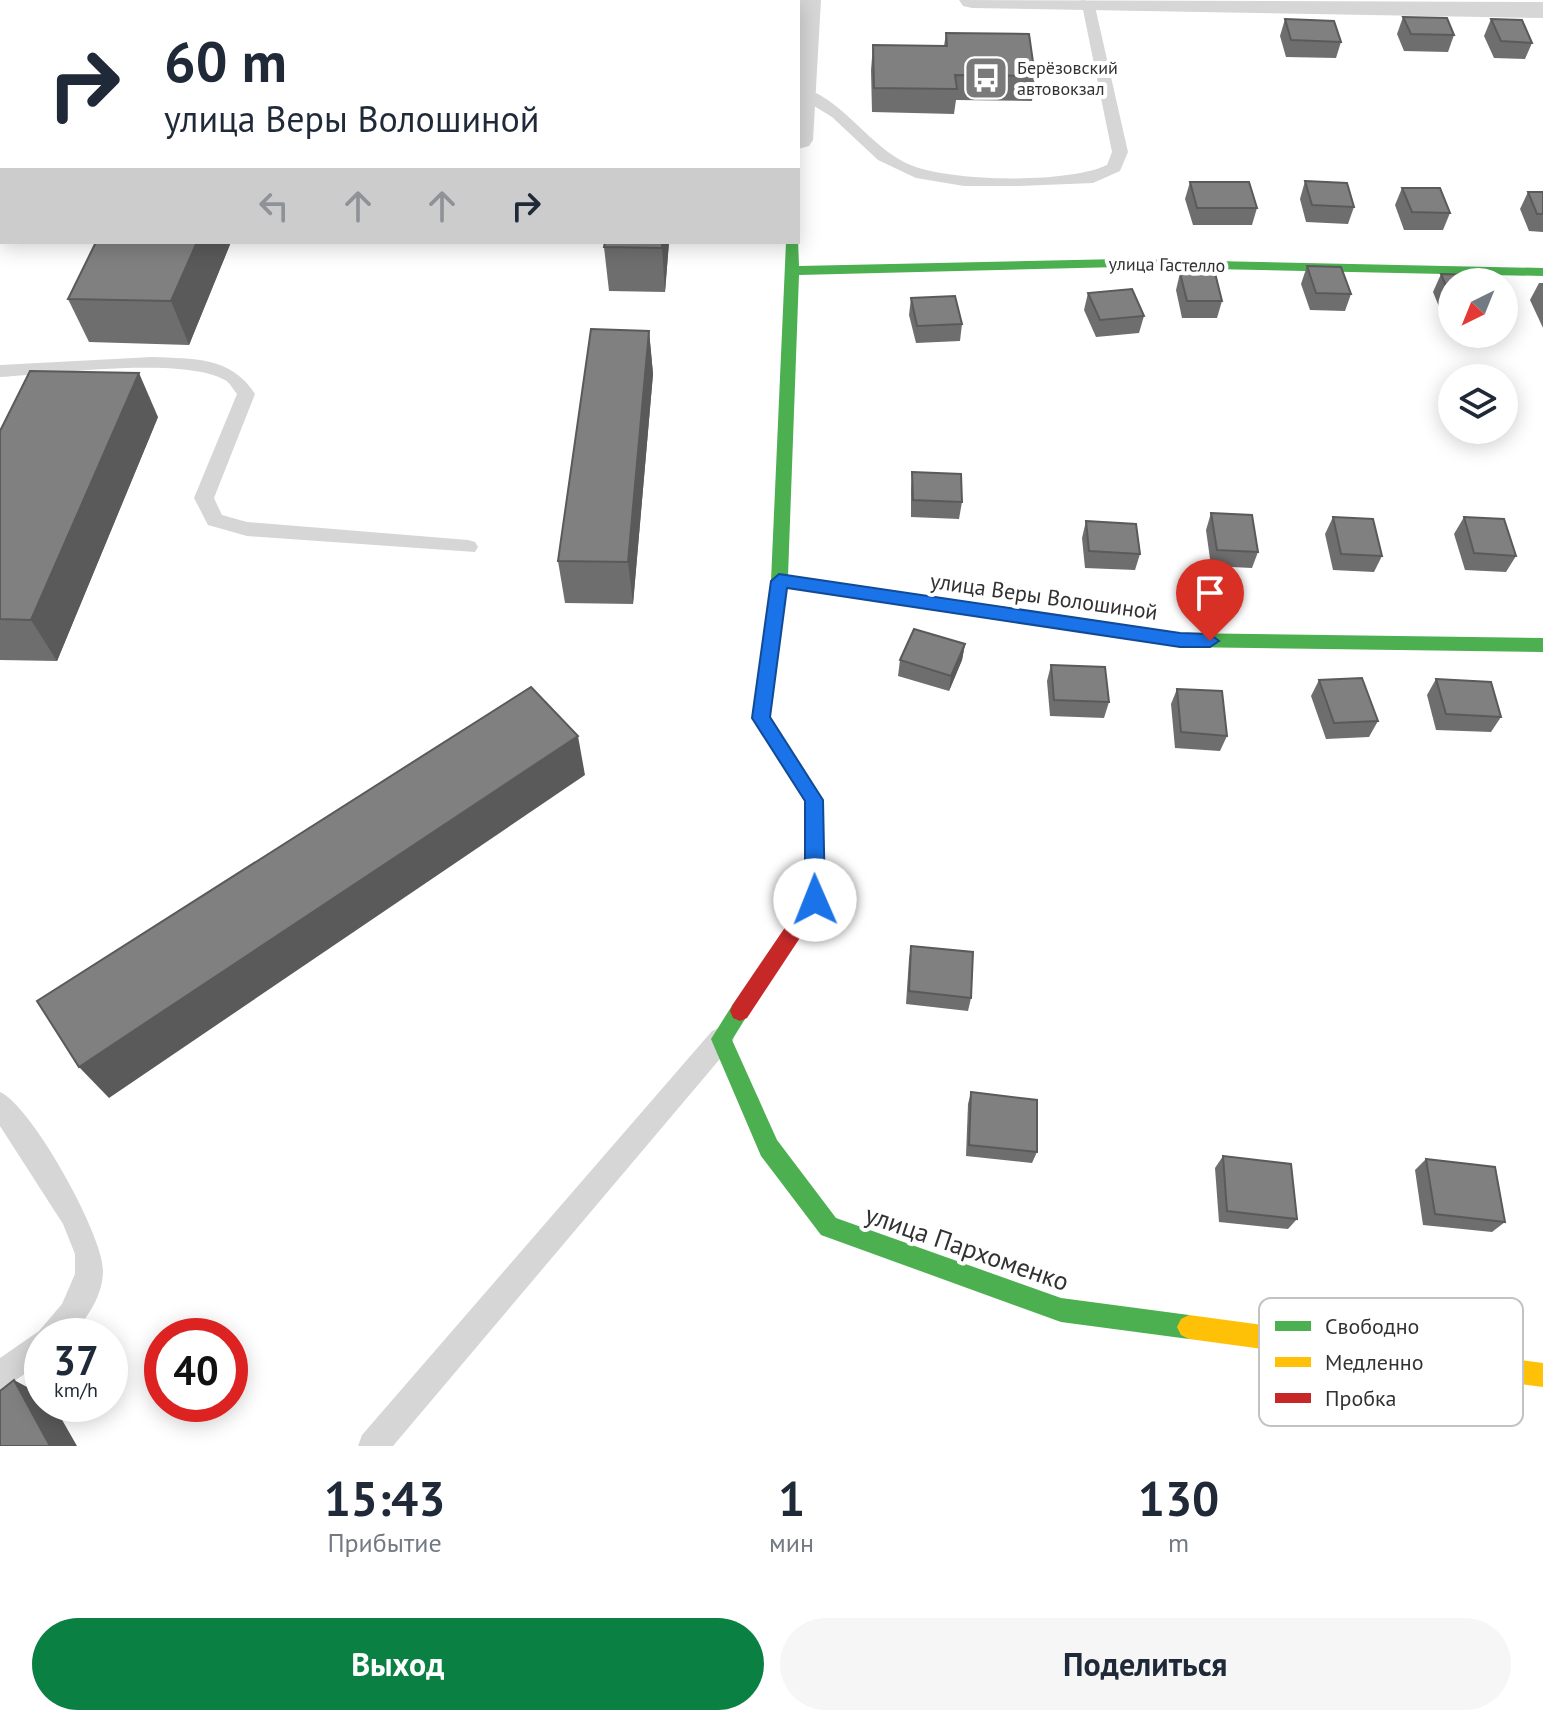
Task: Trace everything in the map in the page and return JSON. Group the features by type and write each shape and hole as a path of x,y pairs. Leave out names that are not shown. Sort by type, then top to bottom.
{"street":[{"path":"800,81 808,0"},
{"path":"972,0 1543,10"},
{"path":"721,1039 815,900 814,800 761,718 779,581 793,244"},
{"name":"улица Гастелло","path":"791,271 1120,263 1543,272"},
{"name":"улица Веры Волошиной","path":"779,581 1180,640 1543,645"},
{"name":"улица Пархоменко","path":"721,1039 769,1148 829,1227 1061,1310 1259,1337"},
{"name":"улица Пархоменко","path":"1523,1372 1543,1375"}],"lane":[{"path":"800,91 825,103 898,166 940,181 1093,178 1114,168 1120,152 1087,2"},
{"path":"0,371 160,364 205,366 233,376 246,394 204,498 215,520 247,529 468,547"},
{"path":"373,1446 721,1039"},
{"path":"0,1105 83,1230 90,1260 88,1285 72,1318"},
{"path":"0,1376 24,1358"}],"building":[{"path":"1403,17 1447,18 1454,35 1411,34"},
{"path":"1285,19 1334,21 1341,42 1291,40"},
{"path":"1491,19 1522,20 1532,43 1501,41"},
{"path":"946,33 1029,34 1035,76 955,75 957,89 874,88 873,45 947,46"},
{"path":"1305,181 1347,183 1354,207 1312,205"},
{"path":"1190,182 1249,182 1257,208 1197,208"},
{"path":"1402,188 1440,188 1450,213 1412,212"},
{"path":"1528,192 1543,192 1543,214 1537,214"},
{"path":"95,244 196,244 171,301 68,299"},
{"path":"605,244 662,244 662,248 604,247"},
{"path":"1307,266 1341,267 1351,294 1316,293"},
{"path":"1180,273 1215,273 1222,301 1187,301"},
{"path":"1132,289 1144,316 1100,320 1088,293"},
{"path":"955,296 962,324 917,326 911,298"},
{"path":"591,329 649,331 628,562 558,561"},
{"path":"30,371 139,373 31,620 0,619 0,431"},
{"path":"912,472 961,474 962,502 913,500"},
{"path":"1211,513 1252,515 1258,552 1217,550"},
{"path":"1333,517 1373,519 1382,556 1341,554"},
{"path":"1464,517 1504,519 1516,556 1474,553"},
{"path":"1086,521 1136,524 1140,554 1089,551"},
{"path":"914,629 965,644 951,676 900,660"},
{"path":"1051,665 1105,667 1109,702 1054,700"},
{"path":"1362,678 1378,721 1334,723 1319,680"},
{"path":"1436,679 1491,682 1501,717 1446,714"},
{"path":"531,687 578,736 79,1067 37,1001"},
{"path":"1177,689 1222,691 1227,736 1181,732"},
{"path":"911,946 973,952 971,998 909,991"},
{"path":"971,1092 1037,1100 1037,1152 969,1145"},
{"path":"1223,1156 1291,1164 1297,1219 1227,1211"},
{"path":"1426,1159 1495,1167 1505,1222 1435,1214"},
{"path":"14,1380 24,1398 24,1422 37,1422 50,1446 0,1446 0,1391"}],"traffic: fast":[{"path":"774,738 761,718 779,581 793,244"},
{"path":"791,271 1120,263 1543,272"},
{"path":"779,581 1180,640 1543,645"},
{"path":"740,1011 721,1039 769,1148 829,1227 1061,1310 1189,1327"}],"traffic: slow":[{"path":"1189,1327 1259,1336"},
{"path":"1523,1372 1543,1375"}],"traffic: jam":[{"path":"740,1011 815,900 814,800 774,738"}],"place":[{"name":"Берёзовский автовокзал","path":"986,78"}],"route":[{"path":"815,900 814,800 761,718 779,581 1180,640 1210,641"}]}
